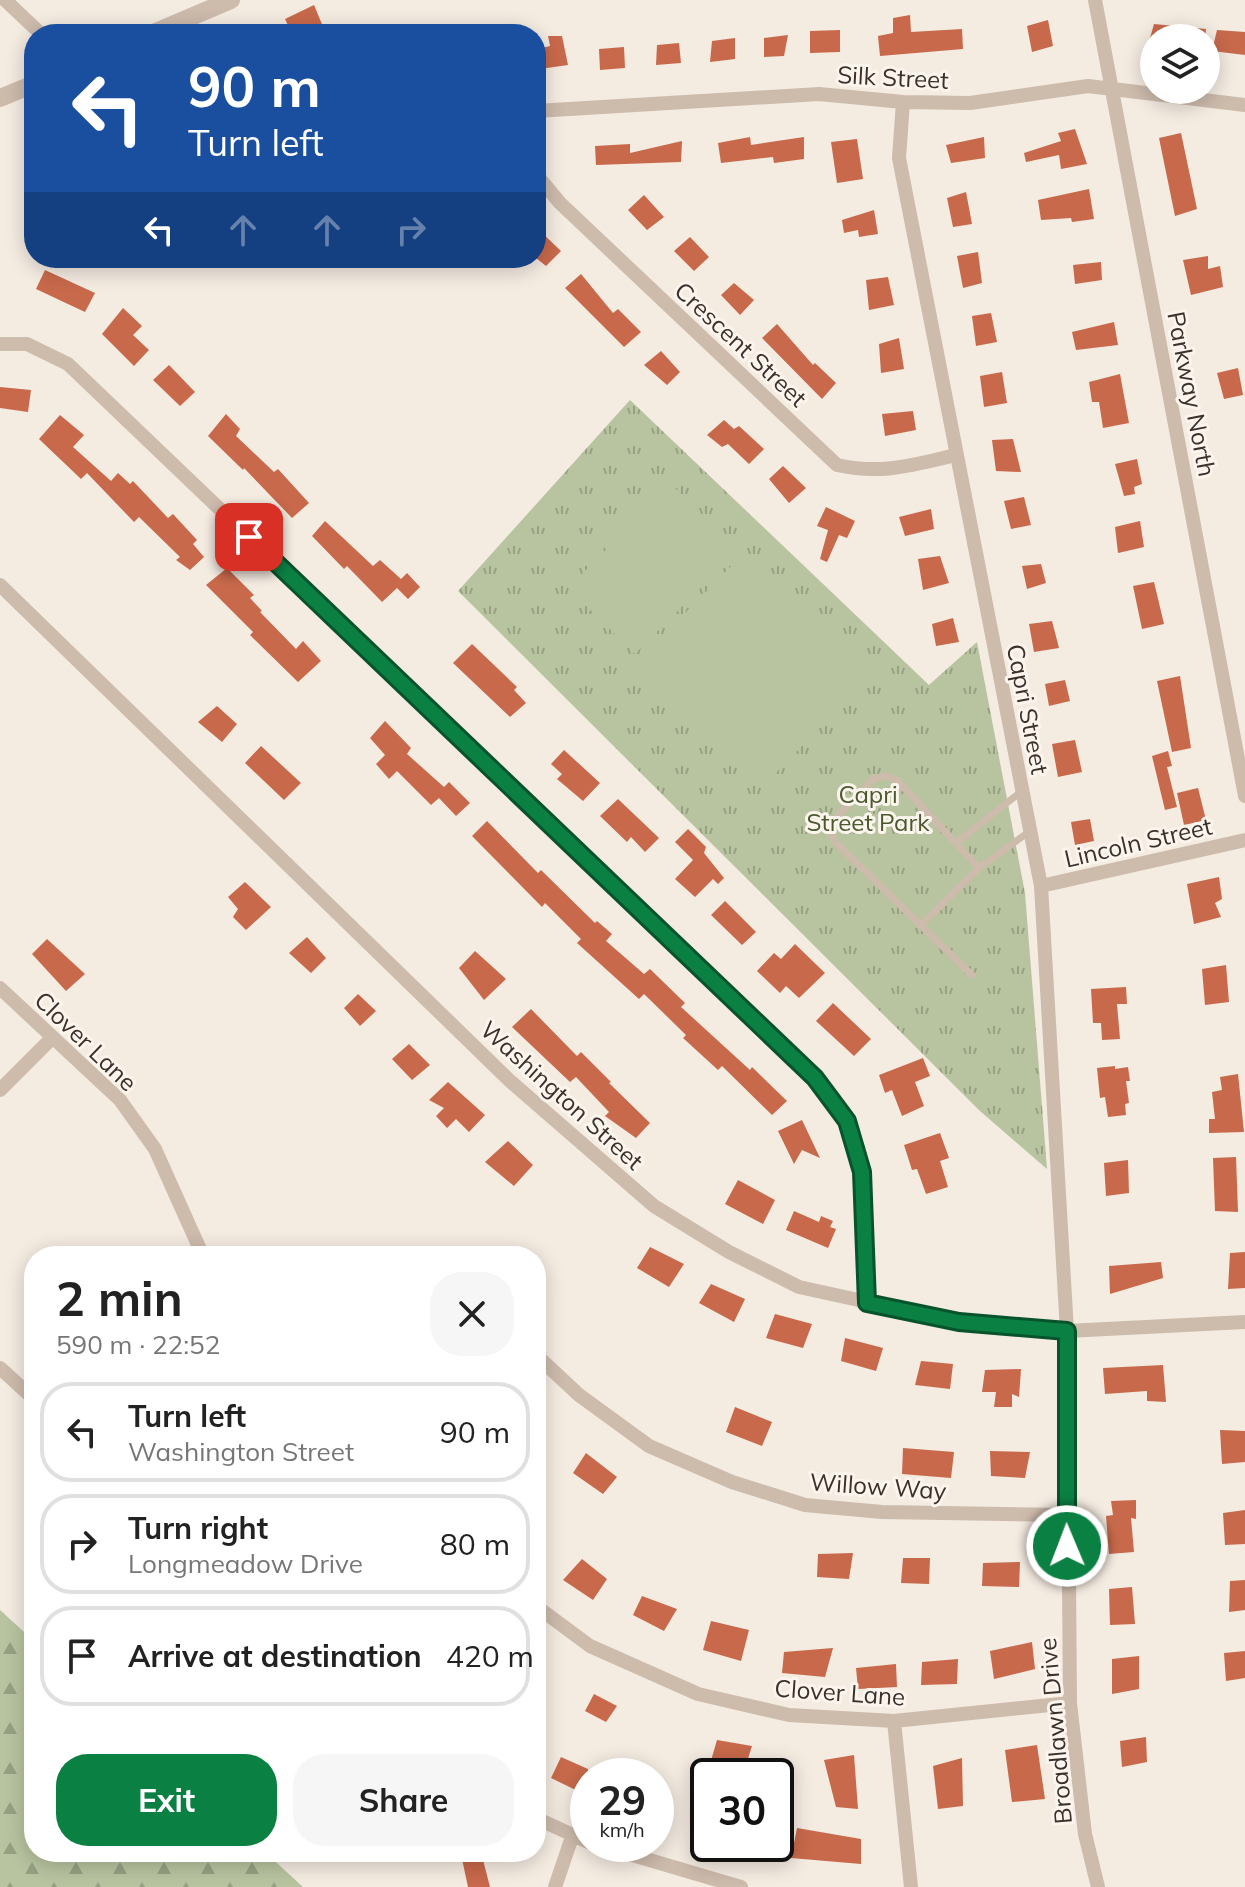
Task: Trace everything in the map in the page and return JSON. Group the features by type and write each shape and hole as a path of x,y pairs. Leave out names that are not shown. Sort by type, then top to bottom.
{"street":[{"path":"5,0 30,24"},
{"path":"175,24 231,0"},
{"name":"Parkway North","path":"1095,0 1245,796"},
{"name":"Silk Street","path":"546,110 819,94 903,102 970,103 1088,86 1245,105"},
{"path":"0,98 24,88"},
{"name":"Capri Street","path":"903,102 899,158 1041,886 1067,1331"},
{"name":"Crescent Street","path":"546,186 560,203 837,465 865,472 890,470 956,455"},
{"path":"0,344 27,344 68,364 815,1078 847,1121 862,1172 867,1303"},
{"name":"Washington Street","path":"0,585 509,1080 654,1206 729,1252 799,1287 959,1322 1067,1331 1245,1322"},
{"name":"Lincoln Street","path":"1041,886 1245,840"},
{"name":"Clover Lane","path":"0,988 120,1100 155,1149 199,1246"},
{"path":"0,1090 52,1038"},
{"name":"Broadlawn Drive","path":"1067,1331 1070,1703 1085,1834 1098,1887"},
{"name":"Willow Way","path":"546,1364 579,1395 649,1446 732,1482 805,1505 882,1512 1067,1515"},
{"path":"0,1368 24,1390"},
{"name":"Clover Lane","path":"546,1613 590,1646 698,1694 789,1715 894,1721 1070,1703"},
{"path":"894,1721 911,1887"},
{"path":"546,1823 570,1836"},
{"path":"555,1887 570,1843"},
{"path":"656,1862 741,1887"}],"lane":[{"path":"972,975 834,841 832,822 873,779 885,776 897,780 979,868"},
{"path":"956,843 1022,791"},
{"path":"921,925 979,868 1030,831"}],"green space":[{"name":"Capri Street Park","path":"630,400 929,685 977,642 1025,893 1047,1169 980,1111 458,591"},
{"path":"671,484 738,550 635,654 568,588"},
{"path":"743,554 869,677 763,786 636,663"},
{"path":"0,1610 24,1632 24,1862 276,1862 303,1887 0,1887"}],"building":[{"path":"314,5 322,24 287,24 285,19"},
{"path":"910,15 911,32 962,29 963,49 880,56 878,36 893,33 893,18"},
{"path":"1048,20 1053,46 1032,52 1027,26"},
{"path":"840,30 840,52 810,53 810,31"},
{"path":"1220,30 1245,32 1245,55 1220,52"},
{"path":"788,35 784,56 764,57 764,38"},
{"path":"548,36 562,36 568,65 546,68 546,47 550,46"},
{"path":"735,38 735,59 710,62 712,41"},
{"path":"679,43 681,63 656,65 657,45"},
{"path":"624,47 625,68 600,70 599,49"},
{"path":"1075,129 1087,164 1061,169 1059,155 1026,162 1024,153 1061,141 1058,133"},
{"path":"1181,133 1197,209 1175,216 1159,138"},
{"path":"750,137 751,145 804,137 804,159 774,163 773,157 721,163 718,143"},
{"path":"984,137 985,158 951,163 946,145"},
{"path":"857,139 863,179 837,183 831,142"},
{"path":"682,141 681,162 596,165 595,146 630,144 630,153"},
{"path":"1089,189 1094,219 1072,222 1071,218 1041,220 1038,200"},
{"path":"966,192 972,224 953,227 947,198"},
{"path":"644,195 664,217 647,230 628,210"},
{"path":"874,210 878,234 859,237 858,230 844,233 842,220"},
{"path":"546,237 561,251 546,266"},
{"path":"690,237 709,257 694,271 674,251"},
{"path":"978,252 982,283 963,288 957,256"},
{"path":"1208,256 1208,269 1220,266 1223,287 1191,295 1183,260"},
{"path":"1101,262 1102,280 1075,284 1073,265"},
{"path":"45,270 95,293 85,312 36,289"},
{"path":"581,274 613,313 618,309 641,332 624,347 565,288"},
{"path":"888,277 894,305 869,310 866,280"},
{"path":"734,283 754,300 740,315 721,295"},
{"path":"123,308 142,326 133,335 149,350 134,366 102,334"},
{"path":"991,313 997,342 976,346 972,316"},
{"path":"1114,322 1118,345 1076,350 1072,332"},
{"path":"777,324 813,365 815,363 836,383 822,399 762,338"},
{"path":"899,338 904,369 881,373 879,344"},
{"path":"661,351 680,372 667,385 644,365"},
{"path":"169,365 195,392 180,406 153,380"},
{"path":"1238,368 1243,395 1224,399 1217,373"},
{"path":"1002,372 1007,403 984,407 980,376"},
{"path":"1120,374 1129,423 1103,428 1099,402 1092,402 1089,382"},
{"path":"0,387 31,390 28,412 0,408"},
{"path":"913,411 916,430 885,436 882,414"},
{"path":"226,414 240,429 236,436 274,472 278,469 309,503 292,518 208,436"},
{"path":"60,415 84,435 73,447 111,481 118,473 130,484 133,481 168,518 173,514 197,540 193,544 204,557 190,570 176,560 180,557 139,517 134,522 87,473 81,479 39,439"},
{"path":"724,420 734,429 739,426 764,449 749,464 728,444 722,447 707,435"},
{"path":"1013,439 1021,472 996,471 992,440"},
{"path":"1137,459 1142,484 1134,487 1135,494 1124,496 1115,464"},
{"path":"783,466 806,488 789,503 769,479"},
{"path":"1024,497 1031,525 1011,529 1004,501"},
{"path":"826,507 855,521 847,538 839,535 827,562 820,559 828,530 817,526"},
{"path":"931,509 934,529 905,536 899,517"},
{"path":"325,521 373,566 380,560 401,579 407,573 420,587 408,599 397,588 382,602 312,536"},
{"path":"1140,521 1144,547 1118,553 1115,527"},
{"path":"940,556 949,583 923,590 918,559"},
{"path":"1041,564 1046,583 1027,589 1022,566"},
{"path":"227,568 254,595 250,598 260,612 296,649 303,641 321,661 298,682 250,635 253,632 206,585"},
{"path":"1154,582 1164,624 1142,629 1133,586"},
{"path":"953,618 959,642 936,646 932,624"},
{"path":"1052,621 1059,648 1034,652 1029,624"},
{"path":"472,644 517,687 514,690 526,703 510,717 453,663"},
{"path":"1180,676 1191,748 1172,752 1157,681"},
{"path":"1065,680 1070,701 1049,706 1045,684"},
{"path":"217,706 237,724 222,742 198,722"},
{"path":"385,721 411,748 407,754 444,787 449,782 470,803 456,816 439,798 431,805 397,771 389,779 376,764 385,755 370,738"},
{"path":"1075,740 1082,772 1058,777 1052,744"},
{"path":"261,746 301,783 284,800 245,763"},
{"path":"564,750 600,783 583,801 557,779 562,774 551,764"},
{"path":"1168,751 1172,766 1167,767 1177,807 1165,810 1152,756"},
{"path":"1198,788 1206,820 1184,825 1177,793"},
{"path":"618,799 659,838 645,852 631,837 627,842 600,816"},
{"path":"1090,819 1094,841 1075,845 1071,822"},
{"path":"487,821 538,873 541,870 595,923 597,921 612,934 606,941 644,974 650,969 685,1003 681,1007 787,1101 772,1115 722,1066 718,1070 683,1038 686,1035 644,994 639,999 577,943 581,939 545,903 542,907 472,836"},
{"path":"688,829 706,847 704,853 724,878 718,884 713,879 695,897 675,879 693,860 675,842"},
{"path":"1219,877 1222,899 1215,903 1221,917 1194,924 1187,884"},
{"path":"245,882 271,907 246,930 233,917 238,909 228,897"},
{"path":"725,901 756,932 742,945 711,915"},
{"path":"307,937 326,958 311,973 289,953"},
{"path":"47,939 85,974 66,991 32,954"},
{"path":"795,944 825,973 799,998 786,986 780,993 757,971 774,953 781,959"},
{"path":"475,951 506,979 484,1000 459,968"},
{"path":"1226,965 1229,1002 1205,1005 1202,969"},
{"path":"1126,987 1127,1004 1117,1004 1120,1039 1102,1040 1101,1023 1093,1023 1091,989"},
{"path":"358,994 376,1011 360,1026 344,1008"},
{"path":"833,1003 871,1039 854,1056 816,1021"},
{"path":"531,1009 577,1056 581,1052 650,1123 636,1138 605,1116 609,1112 576,1077 570,1082 512,1027"},
{"path":"409,1044 430,1065 412,1080 392,1059"},
{"path":"923,1058 930,1076 915,1082 924,1106 902,1116 892,1090 885,1093 879,1075"},
{"path":"1115,1066 1115,1069 1128,1067 1129,1103 1125,1104 1126,1115 1108,1117 1105,1097 1100,1098 1097,1068"},
{"path":"1238,1074 1244,1132 1209,1133 1209,1119 1215,1119 1212,1092 1222,1090 1220,1077"},
{"path":"448,1082 485,1115 469,1132 456,1119 447,1128 436,1116 444,1108 429,1100"},
{"path":"802,1120 820,1158 802,1150 794,1164 778,1131"},
{"path":"940,1133 949,1158 940,1161 948,1187 926,1194 917,1169 912,1170 904,1145"},
{"path":"508,1141 533,1165 514,1186 485,1162"},
{"path":"1236,1157 1238,1212 1215,1211 1213,1158"},
{"path":"1128,1160 1129,1193 1106,1196 1104,1163"},
{"path":"738,1180 775,1200 763,1224 725,1204"},
{"path":"794,1211 819,1222 821,1216 833,1221 830,1227 836,1229 828,1248 786,1230"},
{"path":"650,1247 684,1264 669,1287 637,1268"},
{"path":"1245,1252 1245,1288 1228,1289 1230,1253"},
{"path":"1161,1262 1163,1278 1110,1294 1109,1266"},
{"path":"711,1284 745,1299 734,1322 699,1303"},
{"path":"775,1314 812,1324 803,1348 766,1338"},
{"path":"845,1338 883,1348 876,1371 841,1361"},
{"path":"921,1361 953,1364 950,1389 915,1385"},
{"path":"1163,1365 1166,1402 1147,1401 1147,1391 1105,1394 1103,1368"},
{"path":"1021,1369 1019,1397 1012,1394 1012,1407 994,1407 996,1392 982,1392 985,1370"},
{"path":"735,1407 772,1422 762,1446 726,1432"},
{"path":"1220,1430 1245,1431 1245,1462 1222,1464"},
{"path":"903,1448 954,1452 951,1478 902,1474"},
{"path":"990,1451 1030,1452 1025,1478 991,1476"},
{"path":"586,1453 617,1477 603,1494 573,1473"},
{"path":"1136,1500 1136,1519 1131,1518 1134,1552 1109,1554 1106,1516 1113,1515 1111,1501"},
{"path":"1245,1510 1245,1544 1225,1545 1223,1513"},
{"path":"853,1553 849,1579 817,1577 818,1554"},
{"path":"903,1558 930,1558 929,1584 901,1583"},
{"path":"582,1559 607,1579 593,1600 563,1580"},
{"path":"1020,1562 1019,1587 982,1586 983,1563"},
{"path":"1245,1580 1245,1610 1229,1612 1230,1581"},
{"path":"1132,1587 1135,1624 1110,1625 1109,1589"},
{"path":"642,1596 677,1609 664,1631 633,1615"},
{"path":"711,1621 749,1630 741,1661 703,1650"},
{"path":"1032,1642 1035,1669 994,1679 990,1651"},
{"path":"833,1648 825,1677 782,1673 784,1652"},
{"path":"1245,1651 1245,1678 1226,1681 1224,1653"},
{"path":"1139,1656 1139,1689 1112,1694 1112,1659"},
{"path":"958,1659 957,1684 921,1685 922,1662"},
{"path":"896,1664 897,1687 858,1689 856,1668"},
{"path":"594,1694 617,1706 606,1722 585,1711"},
{"path":"1146,1737 1147,1762 1122,1767 1120,1741"},
{"path":"717,1740 752,1746 748,1758 712,1758"},
{"path":"1037,1745 1045,1799 1012,1802 1005,1750"},
{"path":"854,1755 858,1809 836,1807 824,1760"},
{"path":"561,1757 570,1761 570,1787 551,1778"},
{"path":"962,1758 963,1806 938,1809 933,1766"},
{"path":"797,1828 861,1839 861,1864 794,1858"},
{"path":"463,1862 484,1862 490,1887 468,1887"}],"route":[{"path":"249,537 815,1078 847,1121 862,1172 867,1303 959,1322 1067,1331 1067,1546"}]}
